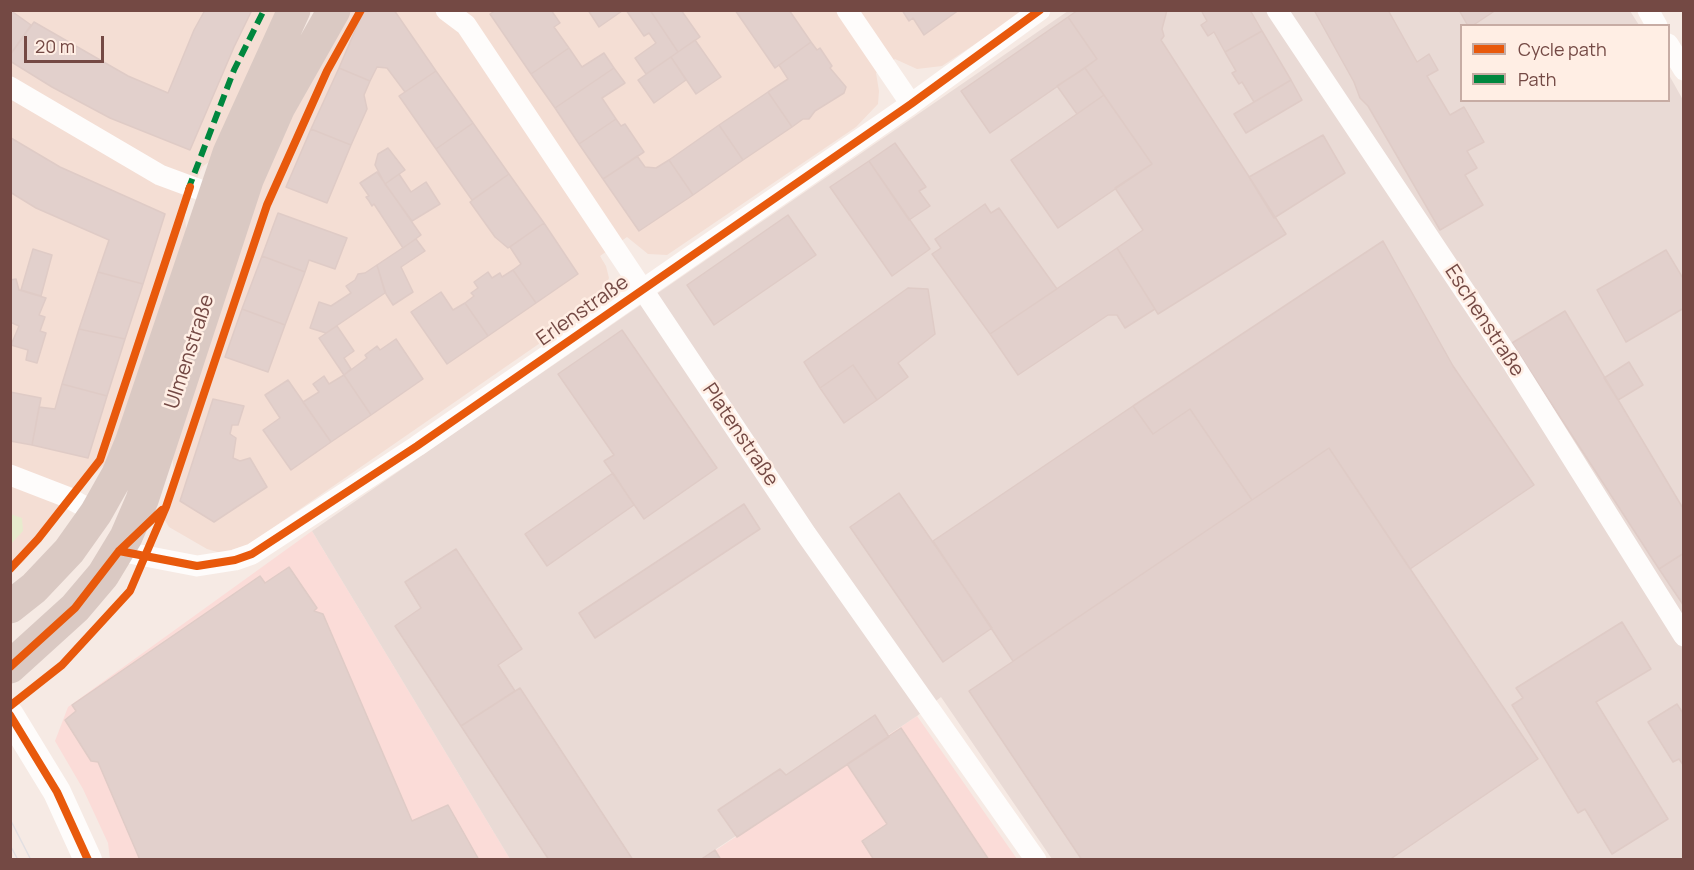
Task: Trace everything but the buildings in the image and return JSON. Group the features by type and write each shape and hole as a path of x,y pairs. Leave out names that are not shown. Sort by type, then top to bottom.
{"main road":[{"name":"Ulmenstraße","path":"10,607 51,571 83,506 131,443 214,195 244,116 294,10"},
{"name":"Ulmenstraße","path":"10,667 75,608 119,551 142,500 247,180 279,106 334,10"},
{"path":"10,715 53,786 88,860"}],"street":[{"name":"Platenstraße","path":"446,10 466,25 806,534 1036,860"},
{"path":"847,10 910,104"},
{"name":"Erlenstraße","path":"119,551 197,566 229,562 252,554 417,446 910,104 1040,10"},
{"name":"Eschenstraße","path":"1277,10 1512,362 1683,636"},
{"path":"1648,10 1656,24"},
{"path":"1670,47 1683,70"},
{"path":"10,87 160,175 214,195"},
{"path":"10,475 83,506"}],"shaded area":[{"path":"11,11 281,11 209,162 202,167 184,209 187,237 109,461 94,474 24,561 11,573"},
{"path":"350,11 1025,11 942,66 917,69 895,59 876,73 879,91 878,104 856,127 667,255 648,254 627,237 600,256 609,278 598,303 248,545 221,553 207,549 169,527 161,514 174,472 172,455 241,235 296,102"},
{"path":"1068,11 1630,11 1638,24 1460,24 1460,102 1670,102 1670,77 1683,100 1683,859 1052,859 941,697 917,716 701,859 510,859 312,531"},
{"path":"312,531 510,859 110,859 108,843 83,789 55,741 68,707"},
{"path":"917,716 1017,859 701,860"}],"green space":[{"path":"10,514 22,518 23,531 11,544"}],"tram line":[{"path":"10,819 31,860"},
{"path":"10,845 18,860"}],"marked path":[{"path":"188,190 234,70 264,10"}],"cycle path":[{"path":"10,706 62,665 130,591 166,507 267,205 327,71 361,10"},
{"path":"119,551 197,566 235,560 252,554 417,446 911,104 1040,10"},
{"path":"10,569 38,539 100,460 190,187"},
{"path":"10,667 75,608 119,551 162,510"},
{"path":"10,715 57,792 88,860"}]}
